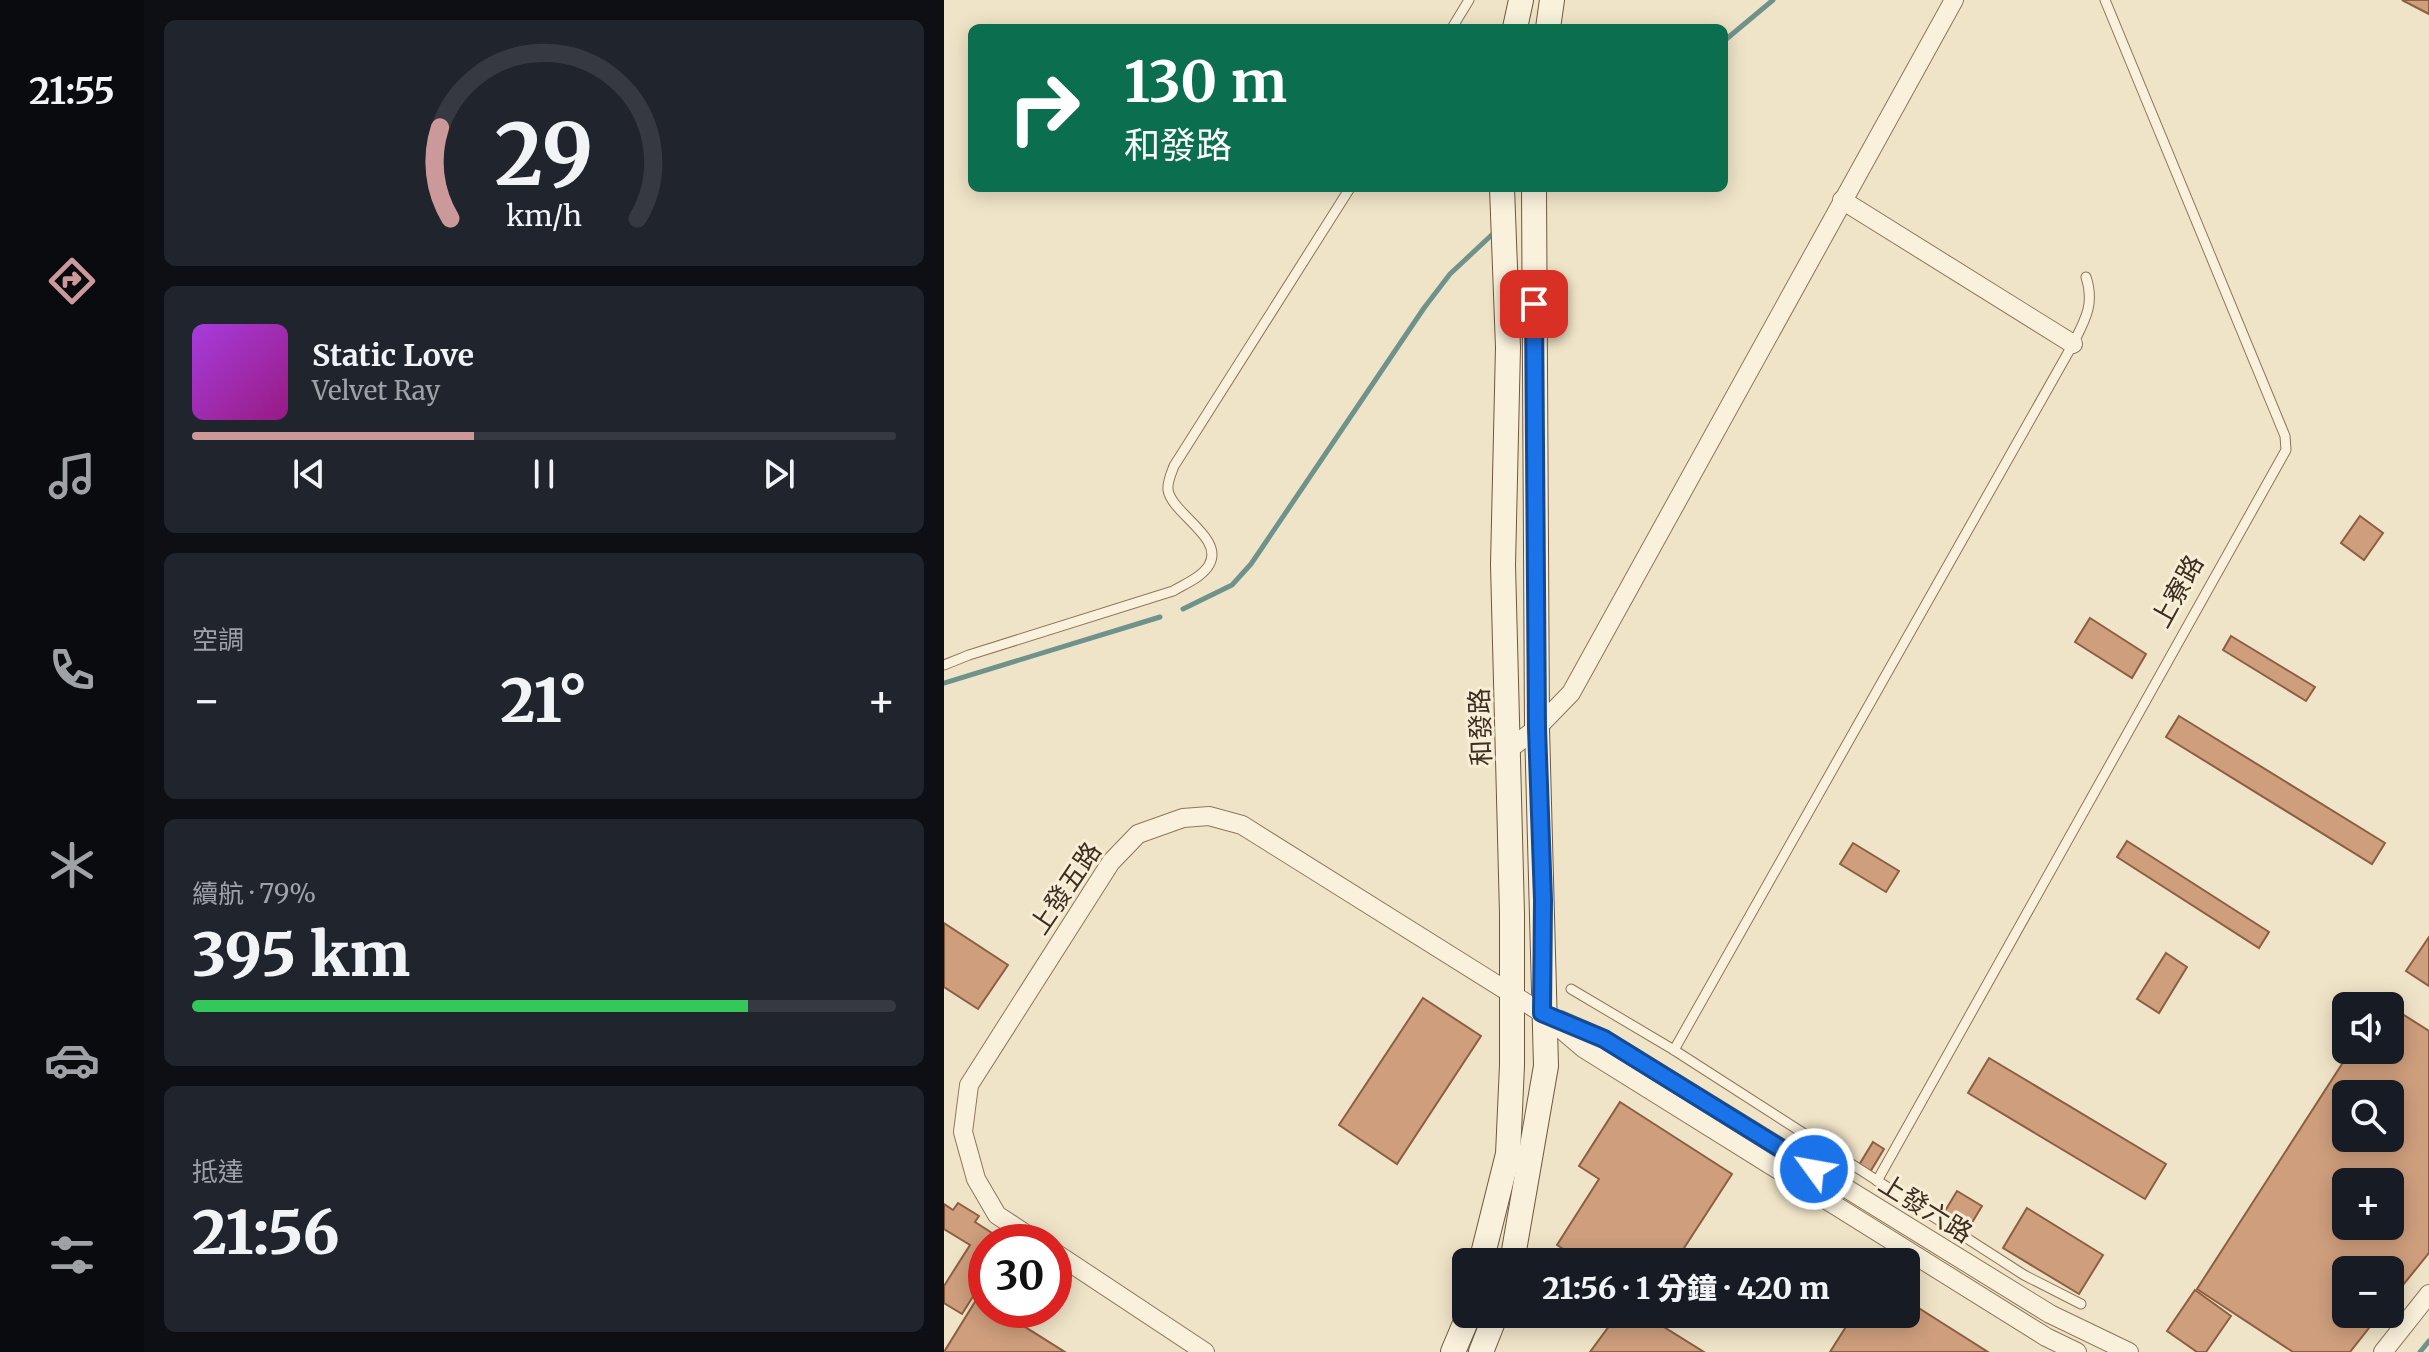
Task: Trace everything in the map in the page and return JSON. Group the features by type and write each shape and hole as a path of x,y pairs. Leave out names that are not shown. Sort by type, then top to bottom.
{"street":[{"path":"1516,24 1521,0"},
{"path":"1549,24 1552,0"},
{"path":"1508,750 1537,728 1571,693 1954,0"},
{"name":"和發路","path":"1484,1248 1508,1154 1512,1065 1503,565 1508,347 1502,192"},
{"path":"1514,1248 1545,1077 1537,728 1534,192"},
{"path":"1842,200 2073,344"},
{"name":"上發五路","path":"1011,1224 997,1215 976,1179 963,1132 969,1085 1111,862 1138,834 1183,818 1209,816 1242,825 1542,1013"},
{"name":"上發六路","path":"1542,1013 1596,1056 2046,1337 2077,1352"},
{"name":"上發六路","path":"1542,1013 1604,1039 2050,1314 2129,1352"},
{"path":"1072,1264 1205,1352"},
{"path":"2383,1352 2429,1294"},
{"path":"1453,1352 1463,1328"},
{"path":"1481,1352 1490,1328"}],"lane":[{"path":"1454,24 1469,0"},
{"name":"上寮路","path":"1877,1181 2286,450 2285,436 2105,0"},
{"path":"944,665 1173,591 1199,576 1209,565 1213,553 1208,541 1175,504 1168,493 1168,481 1174,466 1347,192"},
{"path":"1674,1050 2073,344 2089,311 2091,293 2086,277"},
{"path":"1571,989 1674,1050 2024,1275 2081,1304"}],"building":[{"path":"2402,0 2429,0 2429,14"},
{"path":"2360,516 2383,533 2364,560 2341,543"},
{"path":"2090,618 2146,654 2132,678 2075,642"},
{"path":"2231,636 2315,687 2306,701 2223,650"},
{"path":"2179,716 2385,843 2372,864 2166,737"},
{"path":"2127,841 2269,932 2259,948 2117,857"},
{"path":"1853,843 1899,871 1886,892 1840,864"},
{"path":"944,923 1008,965 978,1009 944,987"},
{"path":"2429,937 2429,986 2406,971"},
{"path":"2166,953 2187,967 2159,1013 2137,999"},
{"path":"1423,998 1481,1036 1397,1164 1339,1125"},
{"path":"2404,1015 2429,1031 2429,1253 2404,1284 2404,1256 2332,1256 2332,1328 2369,1328 2350,1352 2293,1352 2197,1289 2342,1064 2404,1064"},
{"path":"1989,1058 2166,1164 2145,1199 1968,1093"},
{"path":"1620,1102 1732,1174 1684,1248 1562,1248 1557,1245 1599,1179 1579,1166"},
{"path":"1873,1142 1884,1149 1870,1172 1859,1165"},
{"path":"1957,1191 1982,1206 1967,1231 1942,1216"},
{"path":"958,1203 979,1216 975,1222 978,1224 968,1224 968,1244 944,1229 944,1204 953,1210"},
{"path":"2027,1208 2103,1255 2079,1294 2003,1248"},
{"path":"968,1248 968,1304 962,1314 944,1303 944,1286"},
{"path":"2195,1290 2231,1316 2206,1352 2197,1352 2167,1331"},
{"path":"1920,1309 1988,1352 1830,1352 1845,1328 1920,1328"},
{"path":"968,1313 968,1328 1027,1328 1065,1352 944,1352"},
{"path":"1608,1328 1665,1328 1704,1352 1590,1352"}],"waterway":[{"path":"1728,38 1773,0"},
{"path":"1183,609 1232,585 1251,564 1424,308 1450,274 1497,230"},
{"path":"944,683 1160,617"},
{"path":"2420,1352 2429,1341"}],"route":[{"path":"1534,304 1534,538 1543,900 1542,1013 1604,1039 1814,1169"}]}
